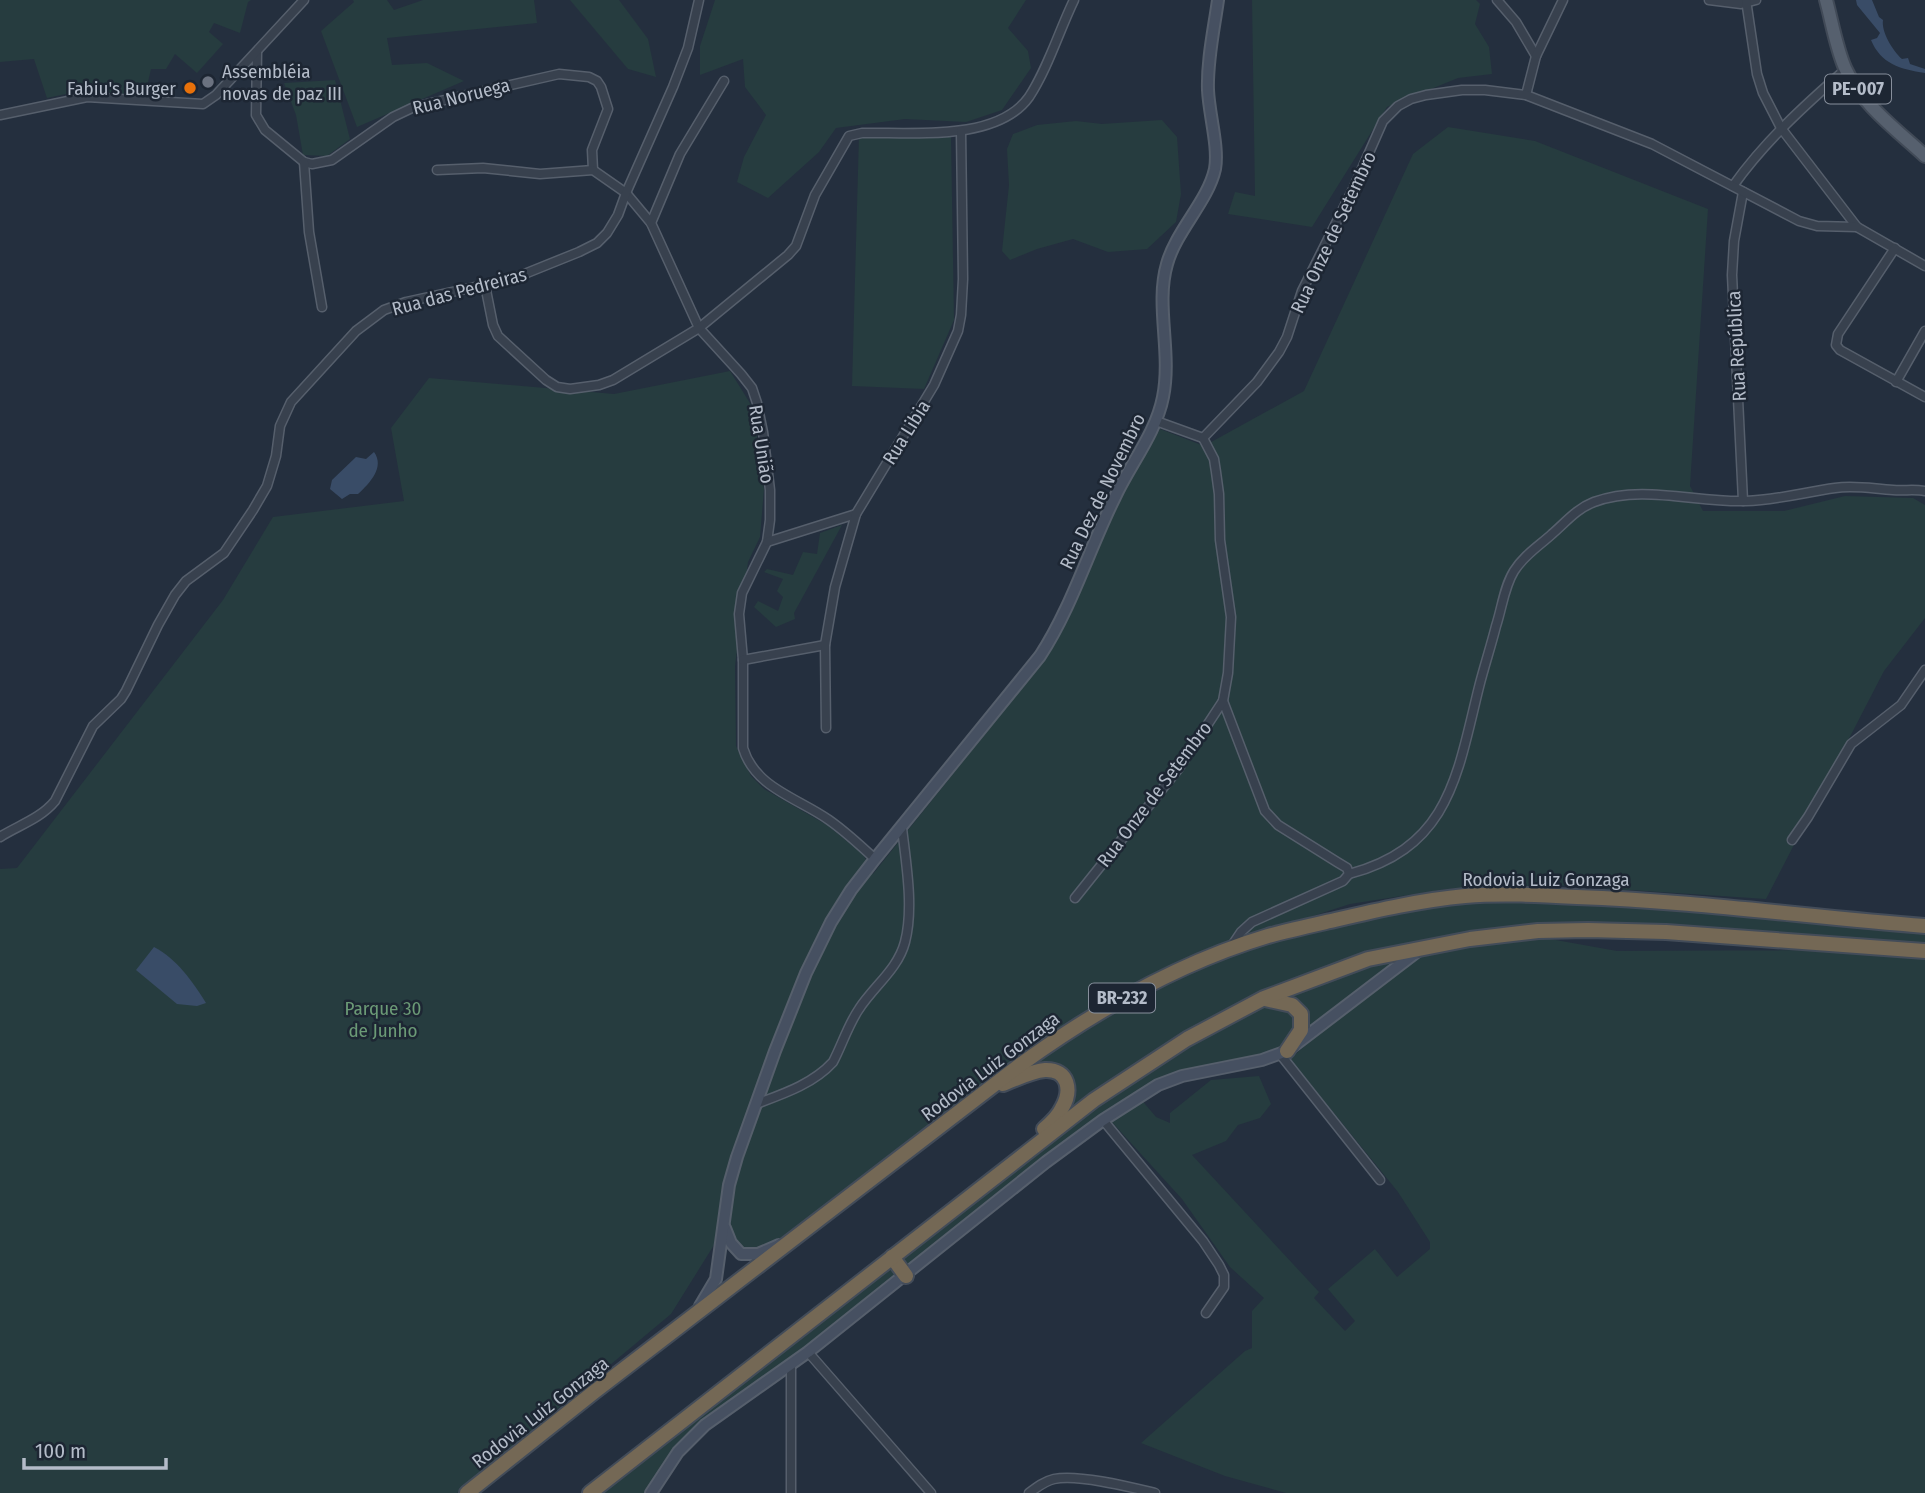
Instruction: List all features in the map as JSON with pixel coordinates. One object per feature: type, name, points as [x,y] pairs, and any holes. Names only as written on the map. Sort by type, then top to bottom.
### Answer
[{"type":"highway","name":"Rodovia Luiz Gonzaga","points":[[467,1493],[594,1392],[1067,1031],[1109,1005],[1169,975],[1230,950],[1268,936],[1388,907],[1465,896],[1640,899],[1925,926]]},
{"type":"highway","name":"BR-232","points":[[590,1493],[891,1256],[1120,1082],[1187,1039],[1264,998],[1368,959],[1491,936],[1588,929],[1925,951]]},
{"type":"highway","points":[[1264,998],[1292,1005],[1301,1014],[1301,1030],[1284,1052]]},
{"type":"highway","name":"BR-232","points":[[991,1089],[1044,1070],[1063,1075],[1068,1085],[1066,1100],[1056,1117],[1009,1165]]},
{"type":"highway","points":[[891,1256],[906,1276]]},
{"type":"main road","name":"Rua Dez de Novembro","points":[[688,1322],[714,1284],[734,1166],[806,973],[831,922],[851,890],[1028,673],[1049,642],[1115,496],[1156,421],[1166,377],[1163,292],[1166,267],[1171,251],[1215,168],[1208,88],[1218,0]]},
{"type":"main road","name":"PE-007","points":[[1826,0],[1846,69],[1862,94],[1925,156]]},
{"type":"main road","points":[[651,1493],[678,1452],[705,1425],[808,1352],[1046,1162],[1104,1120],[1158,1085],[1171,1080],[1284,1052],[1421,949]]},
{"type":"main road","points":[[723,1221],[730,1243],[738,1252],[746,1255],[758,1254],[800,1236]]},
{"type":"street","points":[[0,115],[87,97],[194,105],[209,101],[304,0]]},
{"type":"street","name":"Rua das Pedreiras","points":[[0,837],[33,820],[55,801],[93,726],[126,691],[175,595],[186,581],[224,553],[267,486],[276,456],[280,426],[291,402],[373,316],[406,302],[530,273],[597,243],[613,226],[688,48],[699,0]]},
{"type":"street","points":[[485,285],[493,325],[498,336],[557,387],[585,389],[606,383],[699,328],[796,246],[815,195],[849,136],[862,133],[961,131],[1006,118],[1020,108],[1035,86],[1074,0]]},
{"type":"street","points":[[1497,0],[1516,22],[1536,56]]},
{"type":"street","points":[[1526,95],[1536,56],[1563,0]]},
{"type":"street","points":[[1709,0],[1730,3],[1756,0]]},
{"type":"street","points":[[1746,1],[1757,74],[1763,93],[1781,128],[1857,227],[1925,267]]},
{"type":"street","points":[[257,52],[256,115],[265,130],[304,162],[309,232],[322,307]]},
{"type":"street","points":[[1733,186],[1781,128],[1846,69]]},
{"type":"street","name":"Rua Noruega","points":[[304,162],[312,164],[332,160],[393,117],[414,107],[559,74],[580,75],[597,80],[604,92],[608,109],[592,150],[593,170]]},
{"type":"street","points":[[651,223],[680,154],[724,81]]},
{"type":"street","name":"Rua Onze de Setembro","points":[[1075,898],[1179,768],[1223,701],[1231,617],[1220,540],[1219,494],[1214,458],[1203,438],[1258,382],[1279,352],[1287,337],[1301,291],[1319,252],[1353,189],[1383,121],[1390,113],[1411,99],[1462,90],[1526,95],[1630,134],[1807,223],[1857,227]]},
{"type":"street","name":"Rua Libia","points":[[825,728],[824,645],[835,587],[856,514],[934,386],[958,331],[962,279],[961,131]]},
{"type":"street","points":[[437,170],[483,168],[540,174],[593,170]]},
{"type":"street","name":"Rua União","points":[[593,170],[626,193],[651,223],[699,328],[746,381],[757,403],[770,490],[768,542],[742,593],[738,627],[743,660],[743,748],[754,771],[764,782],[828,820],[876,859]]},
{"type":"street","name":"Rua República","points":[[1743,192],[1731,275],[1743,501]]},
{"type":"street","points":[[1895,248],[1838,334],[1836,345],[1925,397]]},
{"type":"street","points":[[1896,382],[1925,331]]},
{"type":"street","points":[[1156,421],[1203,438]]},
{"type":"street","points":[[1230,950],[1236,938],[1252,922],[1343,881],[1349,874],[1379,865],[1401,852],[1427,829],[1443,806],[1466,745],[1479,685],[1512,574],[1525,556],[1575,513],[1603,500],[1646,496],[1743,501],[1852,486],[1925,491]]},
{"type":"street","points":[[768,542],[856,514]]},
{"type":"street","points":[[743,660],[824,645]]},
{"type":"street","points":[[1792,840],[1851,744],[1901,705],[1925,670]]},
{"type":"street","points":[[1223,701],[1265,811],[1278,825],[1337,862],[1347,869],[1349,874]]},
{"type":"street","points":[[756,1104],[786,1093],[828,1068],[855,1015],[902,952],[906,940],[908,877],[902,828]]},
{"type":"street","points":[[1284,1052],[1380,1180]]},
{"type":"street","points":[[1104,1120],[1203,1241],[1219,1265],[1224,1275],[1224,1287],[1206,1313]]},
{"type":"street","points":[[808,1352],[931,1493]]},
{"type":"street","points":[[791,1364],[791,1493]]},
{"type":"street","points":[[1029,1493],[1048,1482],[1062,1479],[1155,1493]]},
{"type":"green space","points":[[0,0],[251,0],[248,2],[240,33],[214,23],[209,32],[223,44],[197,73],[175,54],[166,69],[151,69],[145,95],[80,91],[47,98],[34,59],[0,62]]},
{"type":"green space","points":[[353,0],[387,0],[394,10],[423,0],[534,0],[537,23],[387,38],[392,65],[427,63],[464,81],[357,127],[321,31],[354,2]]},
{"type":"green space","points":[[570,0],[619,0],[648,39],[656,77],[628,69]]},
{"type":"green space","points":[[715,0],[1026,0],[1008,28],[1028,51],[1031,68],[1002,110],[966,122],[905,119],[836,128],[819,152],[768,198],[737,182],[744,157],[766,115],[745,87],[743,59],[700,75],[700,46]]},
{"type":"green space","points":[[1252,0],[1476,0],[1480,4],[1475,24],[1489,47],[1492,74],[1458,78],[1387,107],[1312,227],[1228,214],[1235,192],[1255,196]]},
{"type":"green space","points":[[335,80],[350,139],[327,156],[303,155],[296,115],[284,83]]},
{"type":"green space","points":[[1162,120],[1177,137],[1181,194],[1176,222],[1147,249],[1108,252],[1073,239],[1010,260],[1002,251],[1009,185],[1007,149],[1013,134],[1037,125],[1076,121],[1102,124]]},
{"type":"green space","name":"Parque 30 de Junho","points":[[1448,127],[1535,141],[1708,209],[1690,486],[1703,511],[1784,511],[1845,496],[1913,498],[1925,505],[1925,618],[1884,671],[1766,899],[1554,885],[1447,889],[1350,904],[1193,955],[960,1101],[799,1230],[757,1248],[745,1249],[734,1242],[729,1221],[671,1314],[457,1493],[0,1493],[0,869],[17,868],[223,600],[273,517],[404,501],[391,428],[429,378],[614,394],[730,371],[753,408],[764,489],[760,537],[748,562],[735,666],[736,746],[751,776],[764,789],[827,825],[863,854],[873,874],[1008,705],[1063,629],[1110,516],[1160,429],[1204,446],[1304,391],[1413,154]]},
{"type":"green space","points":[[859,135],[951,137],[954,320],[924,389],[852,386]]},
{"type":"green space","points":[[842,525],[794,613],[795,619],[776,627],[754,607],[758,601],[778,611],[783,597],[777,591],[783,579],[764,572],[767,569],[793,575],[803,552],[817,554],[820,533]]},
{"type":"green space","points":[[1506,898],[1925,925],[1925,952],[1633,929],[1539,937],[1617,951],[1874,950],[1925,954],[1925,1493],[1286,1493],[1225,1476],[1141,1443],[1245,1351],[1252,1348],[1252,1311],[1264,1298],[1230,1267],[1182,1199],[1110,1120],[1140,1098],[1156,1117],[1170,1123],[1170,1113],[1211,1080],[1259,1076],[1271,1104],[1260,1118],[1238,1125],[1226,1141],[1192,1155],[1319,1292],[1314,1298],[1345,1331],[1355,1321],[1328,1289],[1375,1249],[1397,1277],[1430,1249],[1430,1242],[1398,1192],[1290,1059],[1361,996],[1421,950],[1262,997],[1060,1117],[1066,1073],[1015,1073],[1125,998],[1237,943],[1446,901]]},
{"type":"green space","points":[[1412,954],[1295,1043],[1305,1014],[1270,998],[1371,960]]},
{"type":"green space","points":[[1265,1002],[1294,1007],[1299,1031],[1276,1053],[1172,1074],[1083,1131],[810,1349],[721,1410],[648,1493],[602,1493],[1100,1096]]},
{"type":"water","points":[[1856,0],[1872,0],[1895,51],[1902,59],[1908,58],[1910,64],[1925,69],[1925,73],[1892,64],[1880,55],[1871,40],[1877,38],[1880,33],[1857,5]]},
{"type":"water","points":[[374,452],[377,469],[358,494],[350,494],[342,499],[330,489],[332,480],[356,457],[366,459]]},
{"type":"water","points":[[154,947],[177,964],[206,1003],[197,1006],[177,1004],[136,970]]},
{"type":"place","name":"Assembléia novas de paz III","points":[[208,82]]},
{"type":"place","name":"Fabiu's Burger","points":[[190,88]]}]
